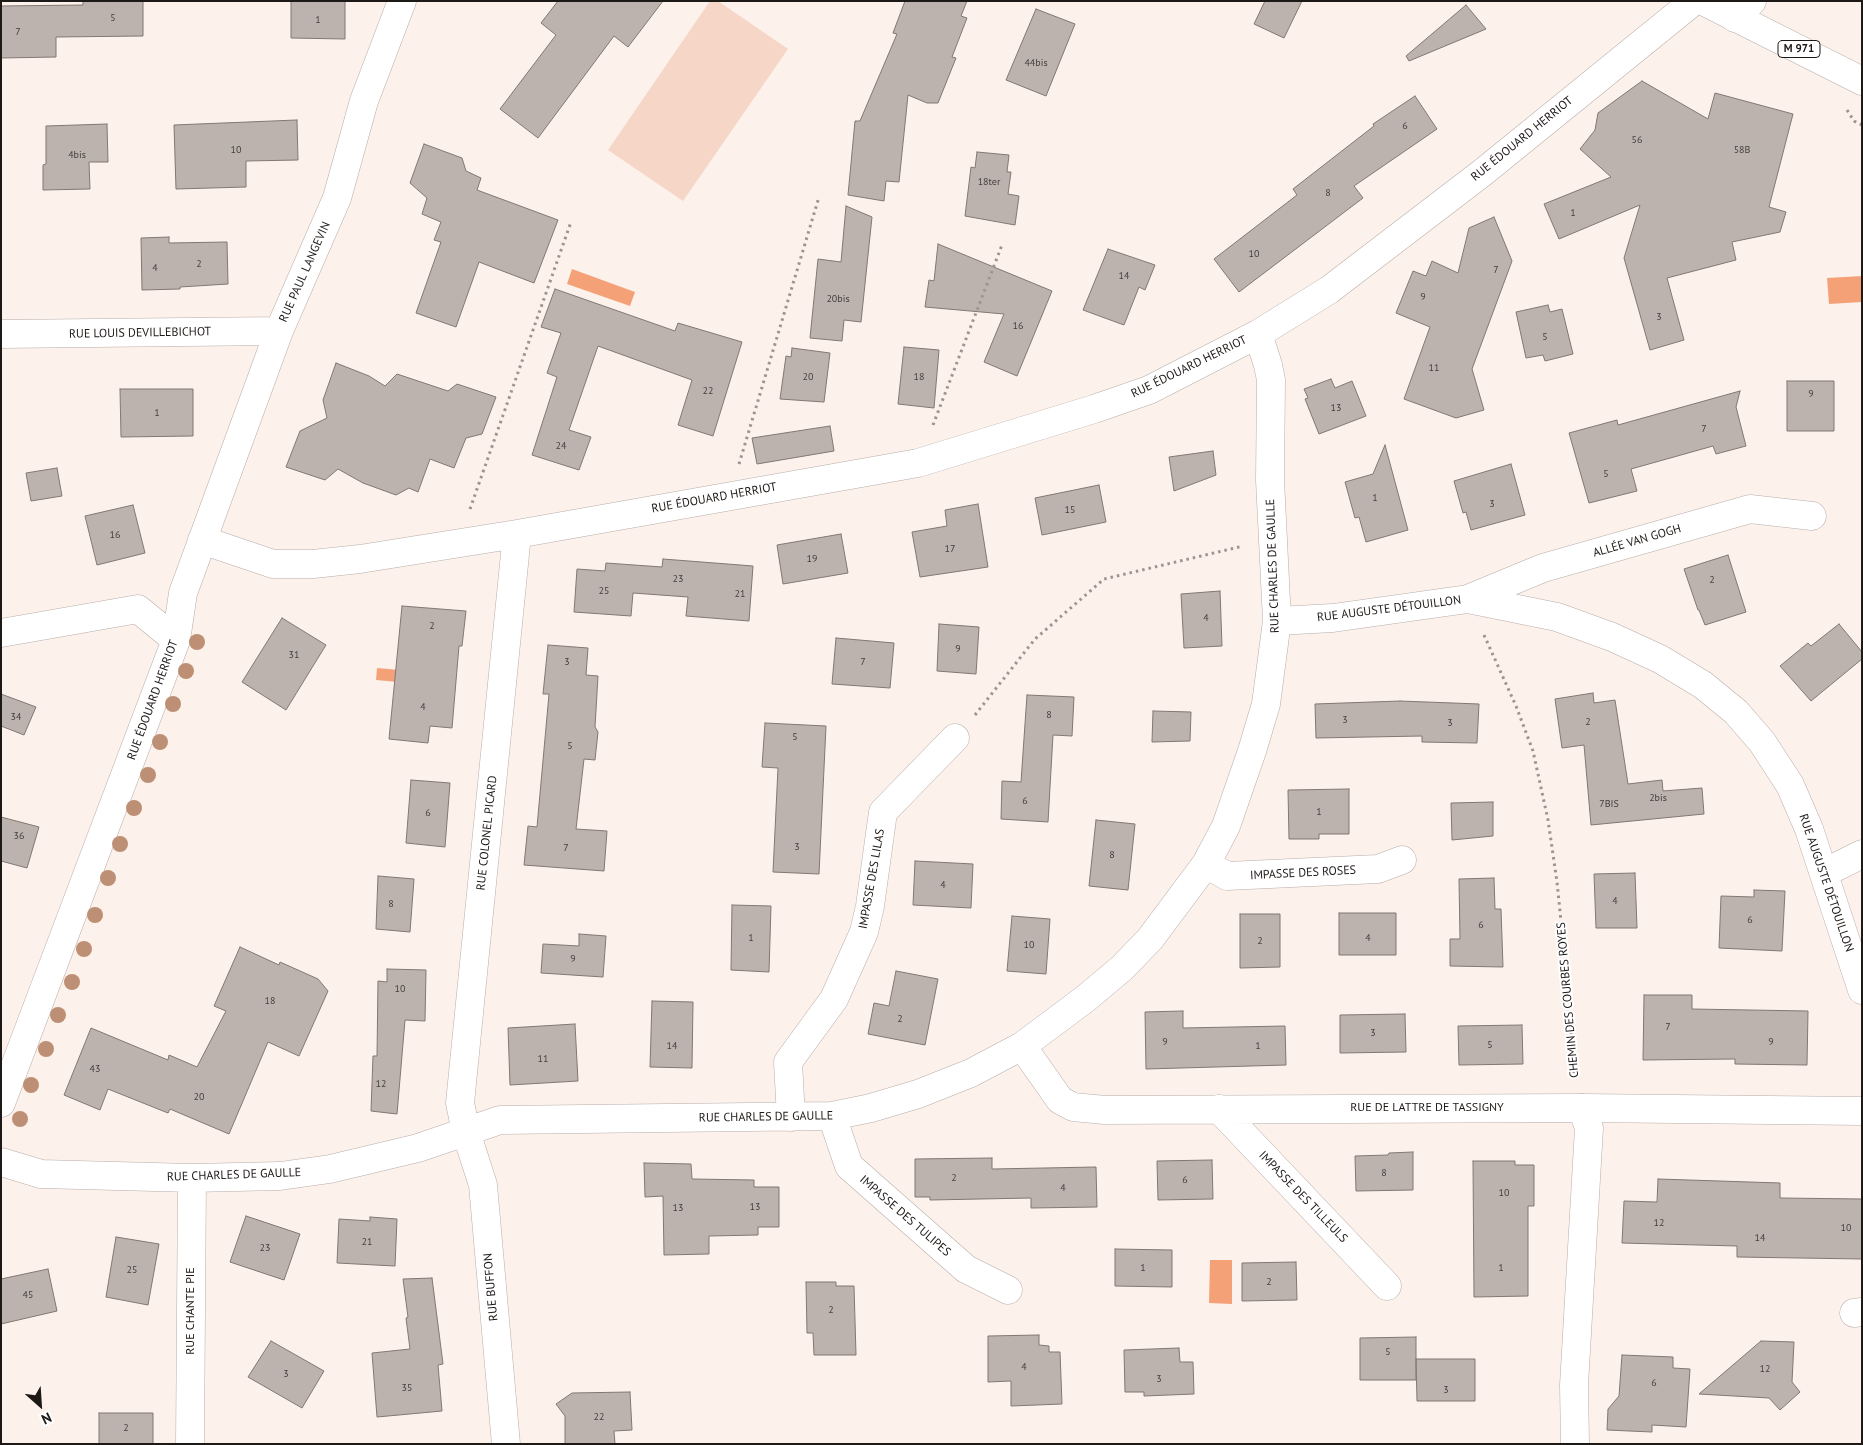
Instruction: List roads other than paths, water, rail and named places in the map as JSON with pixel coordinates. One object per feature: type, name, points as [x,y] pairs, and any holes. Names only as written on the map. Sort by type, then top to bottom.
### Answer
[{"type":"street","name":"RUE PAUL LANGEVIN","points":[[202,540],[279,331],[337,198],[364,101],[402,1]]},
{"type":"street","name":"RUE ÉDOUARD HERRIOT","points":[[1,1103],[176,640],[183,593],[202,540],[273,564],[313,564],[360,559],[516,534],[918,463],[1094,409],[1149,390],[1258,334],[1329,290],[1482,173],[1694,1]]},
{"type":"street","name":"M 971","points":[[1703,1],[1743,10],[1862,81]]},
{"type":"street","name":"RUE LOUIS DEVILLEBICHOT","points":[[1,334],[279,331]]},
{"type":"street","name":"RUE CHARLES DE GAULLE","points":[[1,1162],[41,1174],[192,1178],[280,1176],[330,1169],[418,1148],[500,1120],[832,1116],[871,1108],[918,1094],[971,1073],[1022,1046],[1056,1022],[1122,968],[1150,939],[1206,864],[1226,826],[1252,751],[1266,704],[1277,621],[1270,480],[1271,380],[1258,334]]},
{"type":"street","name":"ALLÉE VAN GOGH","points":[[1468,599],[1543,568],[1750,509],[1812,516]]},
{"type":"street","name":"RUE COLONEL PICARD","points":[[466,1132],[460,1103],[516,534]]},
{"type":"street","name":"RUE AUGUSTE DÉTOUILLON","points":[[1277,621],[1332,618],[1468,599],[1557,617],[1612,637],[1660,659],[1703,686],[1736,712],[1767,750],[1790,785],[1809,829],[1862,990]]},
{"type":"street","points":[[1,633],[138,609],[176,640]]},
{"type":"street","name":"IMPASSE DES LILAS","points":[[791,1117],[788,1062],[834,999],[864,932],[870,906],[883,812],[955,738]]},
{"type":"street","points":[[1824,873],[1862,854]]},
{"type":"street","name":"IMPASSE DES ROSES","points":[[1206,864],[1227,876],[1378,869],[1402,860]]},
{"type":"street","name":"RUE DE LATTRE DE TASSIGNY","points":[[1022,1046],[1060,1100],[1073,1107],[1105,1110],[1582,1108],[1862,1111]]},
{"type":"street","points":[[1575,1444],[1574,1384],[1589,1128],[1582,1108]]},
{"type":"street","name":"IMPASSE DES TILLEULS","points":[[1219,1109],[1387,1286]]},
{"type":"street","name":"IMPASSE DES TULIPES","points":[[832,1116],[848,1166],[966,1269],[1008,1290]]},
{"type":"street","name":"RUE BUFFON","points":[[466,1132],[483,1185],[506,1444]]},
{"type":"street","name":"RUE CHANTE PIE","points":[[190,1444],[192,1178]]}]
